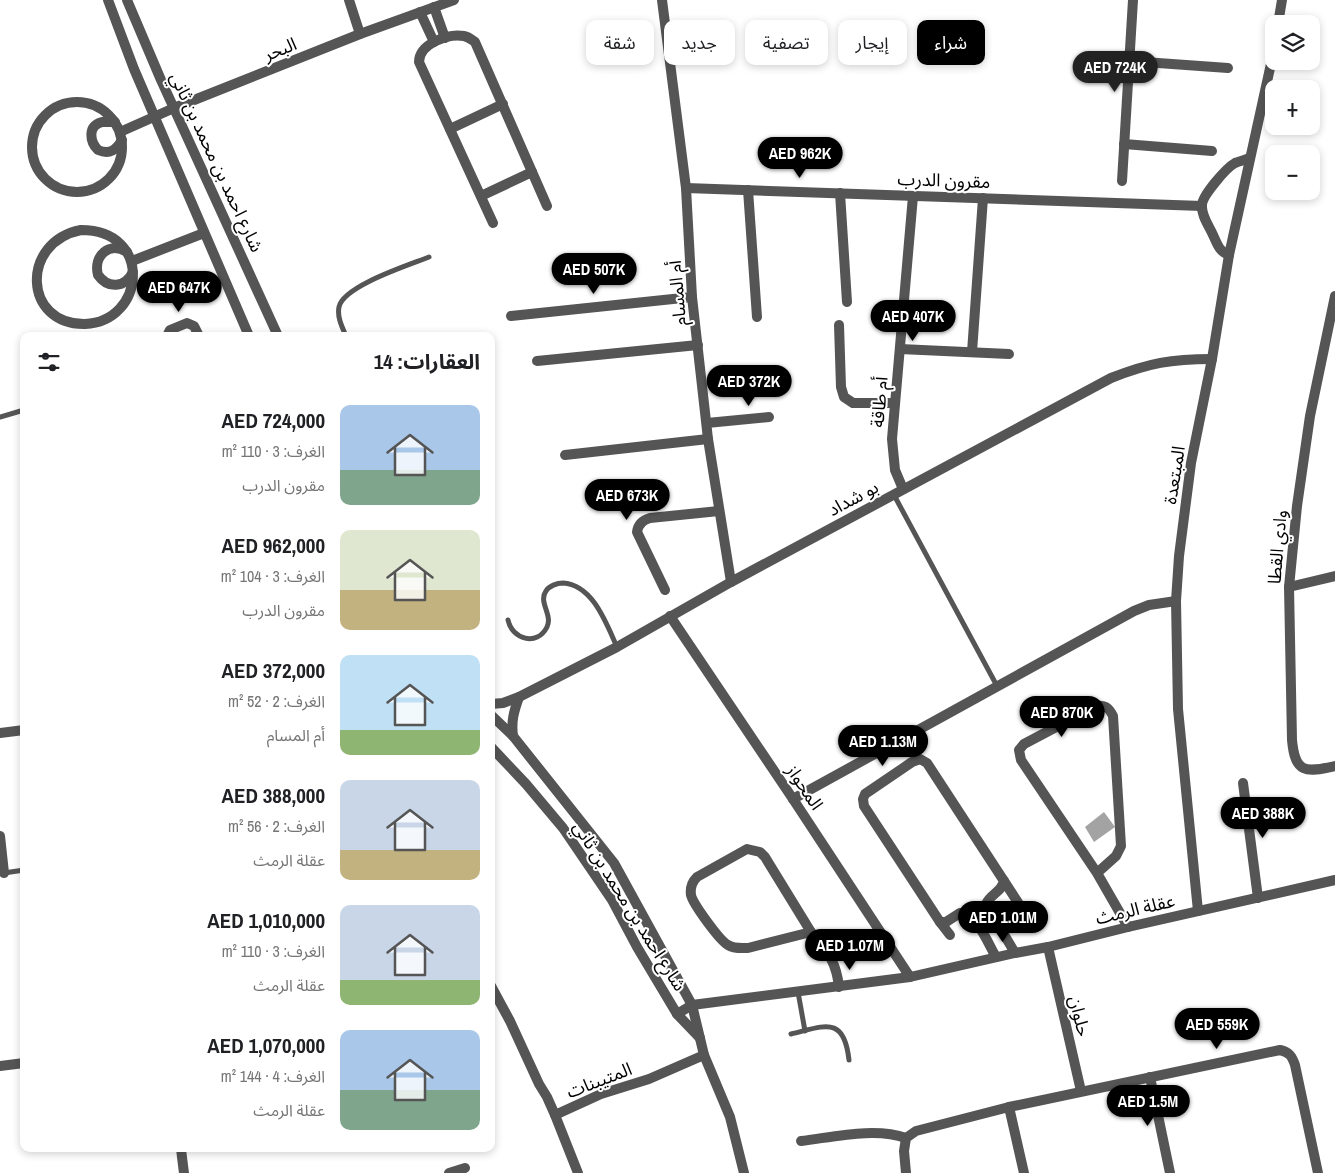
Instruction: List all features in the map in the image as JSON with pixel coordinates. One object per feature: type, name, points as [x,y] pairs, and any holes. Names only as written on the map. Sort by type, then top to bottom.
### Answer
[{"type":"street","name":"شارع احمد بن محمد بن ثاني","points":[[108,0],[134,69],[247,332]]},
{"type":"street","name":"شارع احمد بن محمد بن ثاني","points":[[127,0],[276,332]]},
{"type":"street","points":[[349,0],[360,34]]},
{"type":"street","name":"البحر","points":[[121,136],[174,108],[360,34],[454,0]]},
{"type":"street","name":"أم المسام","points":[[662,0],[686,188],[692,297],[708,439],[731,582]]},
{"type":"street","points":[[1122,181],[1133,0]]},
{"type":"street","points":[[1280,15],[1282,0]]},
{"type":"street","points":[[434,7],[445,38]]},
{"type":"street","points":[[420,12],[434,42]]},
{"type":"street","points":[[493,223],[419,62],[421,51],[434,42],[445,38],[462,36],[475,42],[547,206]]},
{"type":"street","points":[[1130,61],[1228,68]]},
{"type":"street","name":"المبتعدة","points":[[1198,911],[1178,709],[1176,602],[1187,489],[1212,359],[1229,255],[1270,70]]},
{"type":"street","points":[[70,102],[88,103],[104,110],[115,122],[121,136],[122,158],[114,174],[101,186],[84,192],[66,192],[58,188],[44,178],[34,163],[32,154],[33,136],[40,120],[53,108],[70,102]]},
{"type":"street","points":[[450,129],[503,104]]},
{"type":"street","points":[[115,122],[102,122],[96,125],[91,135],[92,141],[98,150],[109,152],[114,150],[121,136]]},
{"type":"street","points":[[1124,144],[1212,151]]},
{"type":"street","points":[[1229,255],[1225,254],[1218,246],[1202,206],[1207,193],[1230,167],[1235,163],[1250,158]]},
{"type":"street","points":[[481,196],[532,172]]},
{"type":"street","name":"مقرون الدرب","points":[[686,188],[1202,206]]},
{"type":"street","points":[[748,190],[757,317]]},
{"type":"street","points":[[840,193],[847,302]]},
{"type":"street","name":"أم طاقة","points":[[898,492],[892,455],[892,439],[913,196]]},
{"type":"street","points":[[972,352],[983,198]]},
{"type":"street","points":[[92,230],[112,236],[121,243],[131,262],[133,283],[124,303],[108,317],[86,324],[65,321],[55,316],[47,308],[38,290],[38,269],[46,250],[71,232],[92,230]]},
{"type":"street","points":[[131,262],[204,233]]},
{"type":"street","name":"وادي القطا","points":[[1335,296],[1310,416],[1297,506],[1289,588],[1294,757],[1300,767],[1306,769],[1335,766]]},
{"type":"street","points":[[511,316],[692,297]]},
{"type":"street","points":[[169,332],[187,324],[194,326],[197,332]]},
{"type":"street","points":[[839,325],[841,387],[844,397],[853,403],[895,403]]},
{"type":"street","points":[[537,361],[698,346]]},
{"type":"street","points":[[900,349],[1009,354]]},
{"type":"street","name":"بو شداد","points":[[495,704],[519,697],[617,647],[731,582],[1111,378],[1133,369],[1161,362],[1186,359],[1212,359]]},
{"type":"street","points":[[707,423],[769,418]]},
{"type":"street","points":[[565,455],[708,439]]},
{"type":"street","points":[[665,590],[637,532],[638,527],[650,518],[719,511]]},
{"type":"street","points":[[1289,588],[1335,576]]},
{"type":"street","points":[[794,799],[1134,611],[1162,602],[1176,602]]},
{"type":"street","name":"المحواز","points":[[670,616],[794,799],[910,977]]},
{"type":"street","points":[[513,736],[513,714],[519,697]]},
{"type":"street","points":[[1097,873],[1116,856],[1121,846],[1113,716],[1109,709],[1103,705],[1096,706],[1024,744],[1019,750],[1021,760],[1097,873],[1128,927]]},
{"type":"street","name":"شارع احمد بن محمد بن ثاني","points":[[495,719],[513,736],[614,863],[692,1005],[704,1055],[730,1117],[744,1173]]},
{"type":"street","points":[[0,734],[20,731]]},
{"type":"street","name":"شارع احمد بن محمد بن ثاني","points":[[495,751],[526,784],[568,835],[612,900],[637,947],[677,1014],[700,1039]]},
{"type":"street","points":[[950,935],[864,806],[863,799],[865,794],[912,762],[920,759],[926,764],[1030,921]]},
{"type":"street","points":[[1243,783],[1258,898]]},
{"type":"street","points":[[0,836],[2,873]]},
{"type":"street","points":[[811,932],[748,948],[728,945],[693,901],[691,896],[692,882],[696,877],[739,852],[747,849],[760,852],[765,857],[811,932],[833,961],[838,975],[839,987]]},
{"type":"street","name":"عقلة الرمث","points":[[677,1014],[692,1005],[910,977],[1335,880]]},
{"type":"street","points":[[1004,881],[1002,888],[990,897],[986,904],[1015,953]]},
{"type":"street","points":[[940,922],[946,922],[960,913],[968,915],[977,924],[996,957]]},
{"type":"street","name":"حلوان","points":[[1048,947],[1081,1091]]},
{"type":"street","name":"المتيبنات","points":[[495,993],[510,1021],[538,1084],[547,1097],[554,1115],[601,1094],[649,1079],[704,1055]]},
{"type":"street","points":[[906,1173],[904,1151],[906,1138],[928,1126],[1081,1091],[1280,1050],[1287,1052],[1293,1057],[1318,1173]]},
{"type":"street","points":[[0,1066],[20,1064]]},
{"type":"street","points":[[1150,1077],[1170,1173]]},
{"type":"street","points":[[1009,1107],[1024,1173]]},
{"type":"street","points":[[554,1115],[578,1173]]},
{"type":"street","points":[[801,1140],[877,1133],[893,1134],[906,1138]]},
{"type":"street","points":[[180,1152],[184,1173]]},
{"type":"street","points":[[449,1173],[465,1168]]},
{"type":"lane","points":[[345,332],[338,312],[339,305],[345,295],[358,286],[429,257]]},
{"type":"lane","points":[[0,417],[20,411]]},
{"type":"lane","points":[[898,492],[997,686]]},
{"type":"lane","points":[[508,620],[512,630],[520,637],[532,638],[540,635],[548,625],[549,618],[544,602],[544,593],[548,588],[558,584],[572,585],[586,592],[610,630],[617,647]]},
{"type":"lane","points":[[2,873],[20,871]]},
{"type":"lane","points":[[798,992],[805,1031]]},
{"type":"lane","points":[[791,1034],[831,1026],[839,1030],[846,1038],[849,1060]]},
{"type":"shaded area","points":[[1104,812],[1115,827],[1094,842],[1085,827]]}]
